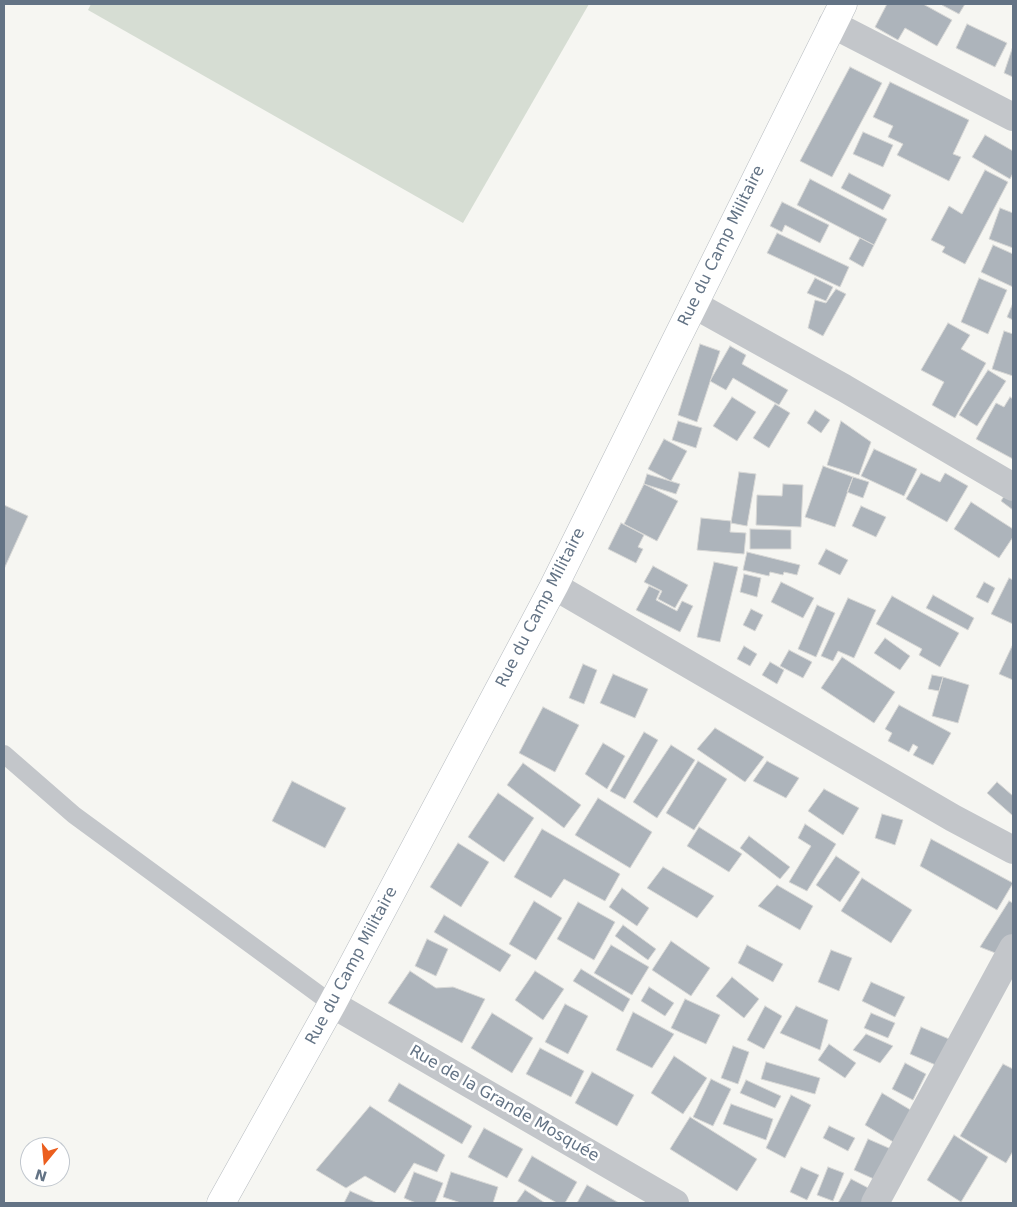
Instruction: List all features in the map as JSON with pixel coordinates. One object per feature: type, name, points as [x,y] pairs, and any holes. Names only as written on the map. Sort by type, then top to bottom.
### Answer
[{"type":"street","points":[[838,14],[1013,117]]},
{"type":"street","name":"Rue du Camp Militaire","points":[[221,1203],[332,1004],[554,586],[838,14]]},
{"type":"street","points":[[693,304],[844,388],[1013,487]]},
{"type":"street","points":[[554,586],[953,818],[1013,850]]},
{"type":"street","points":[[875,1203],[1013,948]]},
{"type":"street","name":"Rue de la Grande Mosquée","points":[[332,1004],[675,1203]]},
{"type":"lane","points":[[4,754],[74,815],[332,1004]]},
{"type":"shaded area","points":[[91,4],[589,4],[463,223],[88,10]]},
{"type":"building","points":[[887,4],[923,4],[952,20],[937,46],[905,28],[898,40],[875,27]]},
{"type":"building","points":[[943,4],[965,4],[959,14]]},
{"type":"building","points":[[967,24],[1007,43],[995,67],[956,48]]},
{"type":"building","points":[[1013,46],[1013,77],[1004,73]]},
{"type":"building","points":[[850,67],[882,83],[832,177],[800,161]]},
{"type":"building","points":[[890,82],[969,120],[953,154],[961,157],[949,181],[897,155],[903,144],[888,137],[893,126],[873,117]]},
{"type":"building","points":[[863,132],[893,145],[883,167],[853,154]]},
{"type":"building","points":[[985,135],[1013,151],[1013,173],[1010,179],[972,157]]},
{"type":"building","points":[[985,170],[1008,182],[965,264],[942,252],[945,247],[931,240],[949,206],[962,214]]},
{"type":"building","points":[[849,173],[891,195],[883,210],[841,188]]},
{"type":"building","points":[[810,179],[887,219],[874,245],[797,205]]},
{"type":"building","points":[[782,202],[829,225],[820,243],[785,225],[782,232],[770,226]]},
{"type":"building","points":[[1000,208],[1013,213],[1013,248],[989,239]]},
{"type":"building","points":[[777,233],[849,267],[840,287],[767,253]]},
{"type":"building","points":[[860,238],[874,245],[863,267],[849,259]]},
{"type":"building","points":[[993,245],[1013,254],[1013,287],[981,272]]},
{"type":"building","points":[[815,278],[833,287],[826,301],[807,293]]},
{"type":"building","points":[[979,278],[1007,290],[988,334],[961,322]]},
{"type":"building","points":[[836,289],[846,294],[823,336],[808,328],[815,300],[826,303]]},
{"type":"building","points":[[1013,303],[1013,320],[1007,317]]},
{"type":"building","points":[[948,323],[970,335],[961,349],[986,363],[955,418],[932,405],[944,382],[921,370]]},
{"type":"building","points":[[1004,331],[1013,334],[1013,376],[992,369]]},
{"type":"building","points":[[700,344],[720,351],[697,422],[678,415]]},
{"type":"building","points":[[730,346],[746,355],[742,364],[788,390],[779,405],[733,378],[726,390],[710,381]]},
{"type":"building","points":[[988,370],[1006,381],[977,426],[959,415]]},
{"type":"building","points":[[732,397],[756,412],[737,441],[713,426]]},
{"type":"building","points":[[1010,397],[1013,399],[1013,459],[976,439],[996,403],[1004,407]]},
{"type":"building","points":[[775,404],[790,413],[769,448],[753,438]]},
{"type":"building","points":[[815,410],[830,420],[821,433],[807,423]]},
{"type":"building","points":[[678,421],[702,428],[696,448],[672,440]]},
{"type":"building","points":[[841,421],[871,442],[859,475],[827,465]]},
{"type":"building","points":[[664,439],[687,451],[671,481],[648,469]]},
{"type":"building","points":[[874,449],[917,469],[904,496],[861,476]]},
{"type":"building","points":[[823,466],[853,477],[835,527],[805,517]]},
{"type":"building","points":[[739,472],[756,474],[747,526],[731,523]]},
{"type":"building","points":[[921,473],[940,482],[945,473],[968,486],[947,522],[906,499]]},
{"type":"building","points":[[647,474],[680,484],[676,494],[644,484]]},
{"type":"building","points":[[853,477],[869,482],[863,498],[847,492]]},
{"type":"building","points":[[644,484],[678,501],[657,541],[624,524]]},
{"type":"building","points":[[783,484],[803,485],[801,527],[756,525],[757,495],[782,496]]},
{"type":"building","points":[[1006,493],[1013,498],[1013,510],[1001,501]]},
{"type":"building","points":[[971,502],[1013,529],[1013,537],[999,558],[954,529]]},
{"type":"building","points":[[4,505],[28,516],[4,569]]},
{"type":"building","points":[[861,506],[886,517],[876,537],[852,526]]},
{"type":"building","points":[[701,518],[731,521],[730,532],[746,533],[744,554],[697,550]]},
{"type":"building","points":[[621,523],[644,535],[638,547],[643,549],[636,563],[608,549]]},
{"type":"building","points":[[750,529],[791,530],[791,549],[750,549]]},
{"type":"building","points":[[826,549],[848,560],[840,575],[818,564]]},
{"type":"building","points":[[747,552],[800,565],[797,575],[784,572],[783,575],[770,572],[769,576],[743,570]]},
{"type":"building","points":[[714,562],[738,567],[720,642],[697,637]]},
{"type":"building","points":[[653,566],[688,585],[675,608],[658,599],[662,591],[644,582]]},
{"type":"building","points":[[744,574],[761,578],[757,597],[740,592]]},
{"type":"building","points":[[1009,578],[1013,580],[1013,624],[991,614]]},
{"type":"building","points":[[781,582],[814,598],[803,618],[771,602]]},
{"type":"building","points":[[984,582],[995,588],[988,603],[976,597]]},
{"type":"building","points":[[649,586],[660,591],[656,600],[677,611],[682,601],[693,606],[680,632],[636,610]]},
{"type":"building","points":[[933,595],[974,618],[968,630],[926,608]]},
{"type":"building","points":[[892,596],[959,633],[940,667],[919,655],[922,649],[876,624]]},
{"type":"building","points":[[848,598],[876,610],[854,658],[838,651],[833,661],[821,656]]},
{"type":"building","points":[[817,605],[835,613],[816,657],[798,649]]},
{"type":"building","points":[[751,609],[763,615],[755,631],[743,625]]},
{"type":"building","points":[[885,638],[910,656],[900,670],[874,653]]},
{"type":"building","points":[[1013,644],[1013,680],[999,674]]},
{"type":"building","points":[[744,646],[757,654],[750,666],[737,659]]},
{"type":"building","points":[[789,650],[812,662],[803,678],[780,666]]},
{"type":"building","points":[[842,657],[895,692],[874,723],[821,688]]},
{"type":"building","points":[[770,662],[784,670],[777,684],[762,675]]},
{"type":"building","points":[[583,664],[597,670],[584,704],[569,698]]},
{"type":"building","points":[[613,674],[648,689],[635,718],[600,703]]},
{"type":"building","points":[[932,675],[943,677],[939,691],[928,689]]},
{"type":"building","points":[[943,677],[969,685],[958,723],[932,716]]},
{"type":"building","points":[[899,705],[951,733],[933,765],[913,755],[918,747],[913,744],[909,752],[888,741],[892,733],[885,729]]},
{"type":"building","points":[[543,707],[579,725],[555,772],[519,753]]},
{"type":"building","points":[[715,728],[764,757],[745,782],[697,749]]},
{"type":"building","points":[[644,732],[658,740],[625,799],[610,791]]},
{"type":"building","points":[[603,743],[625,756],[607,789],[585,774]]},
{"type":"building","points":[[671,745],[695,760],[657,818],[633,802]]},
{"type":"building","points":[[698,761],[727,779],[694,830],[666,813]]},
{"type":"building","points":[[767,761],[799,778],[786,798],[753,781]]},
{"type":"building","points":[[523,763],[581,805],[564,828],[507,785]]},
{"type":"building","points":[[292,781],[346,808],[325,848],[272,821]]},
{"type":"building","points":[[997,782],[1013,796],[1012,815],[987,793]]},
{"type":"building","points":[[824,789],[859,808],[843,835],[808,811]]},
{"type":"building","points":[[498,793],[534,818],[504,862],[468,837]]},
{"type":"building","points":[[598,798],[652,832],[630,868],[575,835]]},
{"type":"building","points":[[882,814],[903,820],[895,845],[875,838]]},
{"type":"building","points":[[805,824],[836,844],[807,891],[789,882],[811,846],[798,838]]},
{"type":"building","points":[[699,827],[742,854],[729,872],[687,846]]},
{"type":"building","points":[[542,829],[620,874],[605,901],[564,879],[551,898],[514,877]]},
{"type":"building","points":[[749,836],[790,867],[780,879],[740,848]]},
{"type":"building","points":[[931,839],[1013,883],[997,910],[920,866]]},
{"type":"building","points":[[458,843],[489,862],[461,907],[430,887]]},
{"type":"building","points":[[836,856],[860,872],[840,902],[816,885]]},
{"type":"building","points":[[663,867],[714,896],[697,918],[647,888]]},
{"type":"building","points":[[862,878],[912,910],[891,943],[841,911]]},
{"type":"building","points":[[777,885],[813,906],[800,930],[758,906]]},
{"type":"building","points":[[622,888],[649,908],[637,926],[609,907]]},
{"type":"building","points":[[534,901],[562,918],[536,960],[509,944]]},
{"type":"building","points":[[1009,901],[1013,903],[1013,935],[1003,956],[980,947]]},
{"type":"building","points":[[578,902],[615,922],[594,960],[557,939]]},
{"type":"building","points":[[444,915],[511,955],[500,972],[434,932]]},
{"type":"building","points":[[623,925],[656,949],[648,960],[615,936]]},
{"type":"building","points":[[427,939],[448,949],[436,976],[415,966]]},
{"type":"building","points":[[671,941],[710,968],[691,996],[652,970]]},
{"type":"building","points":[[611,945],[649,967],[632,995],[594,973]]},
{"type":"building","points":[[747,945],[783,964],[773,982],[738,963]]},
{"type":"building","points":[[831,950],[852,958],[839,991],[818,982]]},
{"type":"building","points":[[581,969],[630,999],[623,1012],[573,981]]},
{"type":"building","points":[[410,971],[436,988],[453,987],[485,999],[462,1043],[388,1003]]},
{"type":"building","points":[[535,971],[564,989],[543,1020],[515,1000]]},
{"type":"building","points":[[732,977],[759,999],[744,1018],[716,996]]},
{"type":"building","points":[[871,982],[905,997],[895,1017],[862,1001]]},
{"type":"building","points":[[649,987],[674,1003],[665,1016],[641,1001]]},
{"type":"building","points":[[685,999],[720,1015],[706,1044],[671,1028]]},
{"type":"building","points":[[565,1004],[588,1016],[568,1054],[545,1042]]},
{"type":"building","points":[[765,1006],[782,1016],[764,1049],[747,1040]]},
{"type":"building","points":[[796,1006],[828,1020],[820,1050],[780,1033]]},
{"type":"building","points":[[633,1012],[674,1034],[652,1068],[616,1050]]},
{"type":"building","points":[[492,1013],[533,1038],[512,1073],[471,1048]]},
{"type":"building","points":[[871,1013],[895,1023],[888,1038],[864,1028]]},
{"type":"building","points":[[921,1027],[949,1039],[938,1066],[910,1054]]},
{"type":"building","points":[[866,1034],[893,1046],[880,1063],[853,1050]]},
{"type":"building","points":[[829,1044],[856,1063],[845,1078],[818,1060]]},
{"type":"building","points":[[733,1046],[749,1052],[738,1084],[721,1078]]},
{"type":"building","points":[[540,1048],[584,1071],[571,1097],[526,1074]]},
{"type":"building","points":[[674,1056],[707,1078],[683,1114],[651,1093]]},
{"type":"building","points":[[766,1062],[820,1078],[815,1094],[761,1079]]},
{"type":"building","points":[[905,1063],[926,1074],[913,1100],[892,1089]]},
{"type":"building","points":[[1003,1064],[1013,1069],[1013,1151],[1006,1163],[960,1136]]},
{"type":"building","points":[[592,1072],[634,1095],[617,1126],[575,1103]]},
{"type":"building","points":[[711,1079],[731,1089],[713,1126],[693,1117]]},
{"type":"building","points":[[746,1080],[781,1096],[775,1108],[740,1093]]},
{"type":"building","points":[[399,1083],[472,1126],[462,1144],[388,1101]]},
{"type":"building","points":[[882,1093],[914,1112],[895,1143],[865,1125]]},
{"type":"building","points":[[791,1095],[811,1105],[785,1158],[766,1148]]},
{"type":"building","points":[[731,1104],[773,1119],[766,1140],[723,1124]]},
{"type":"building","points":[[370,1106],[445,1155],[437,1172],[414,1163],[395,1193],[365,1176],[346,1188],[316,1170]]},
{"type":"building","points":[[690,1117],[757,1159],[737,1191],[670,1149]]},
{"type":"building","points":[[829,1126],[855,1138],[848,1151],[823,1138]]},
{"type":"building","points":[[484,1128],[523,1149],[507,1178],[468,1157]]},
{"type":"building","points":[[954,1135],[988,1157],[961,1202],[927,1180]]},
{"type":"building","points":[[868,1139],[891,1149],[876,1180],[854,1170]]},
{"type":"building","points":[[532,1156],[577,1182],[565,1203],[557,1203],[518,1181]]},
{"type":"building","points":[[801,1167],[819,1175],[807,1200],[790,1192]]},
{"type":"building","points":[[828,1167],[844,1173],[833,1201],[817,1195]]},
{"type":"building","points":[[414,1172],[443,1183],[435,1203],[416,1203],[404,1198]]},
{"type":"building","points":[[451,1172],[498,1187],[493,1203],[461,1203],[443,1197]]},
{"type":"building","points":[[851,1179],[876,1192],[870,1203],[838,1203]]},
{"type":"building","points":[[587,1185],[619,1203],[577,1203]]},
{"type":"building","points":[[525,1190],[545,1203],[516,1203]]},
{"type":"building","points":[[350,1191],[377,1203],[344,1203]]}]
